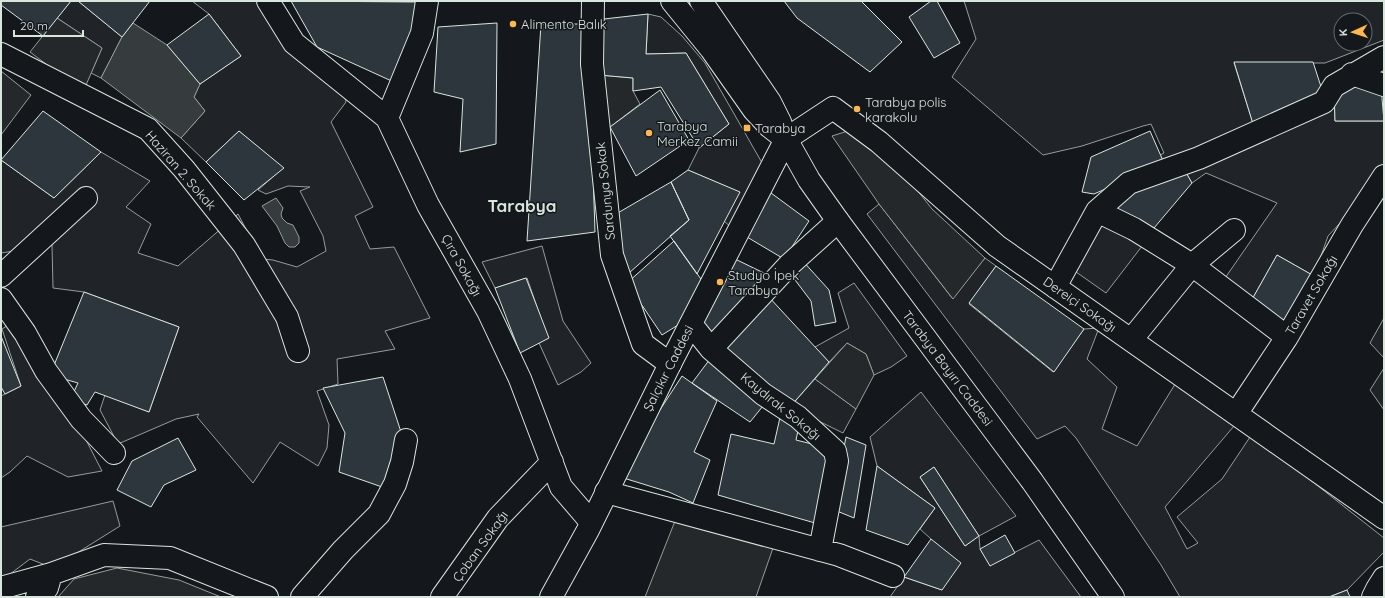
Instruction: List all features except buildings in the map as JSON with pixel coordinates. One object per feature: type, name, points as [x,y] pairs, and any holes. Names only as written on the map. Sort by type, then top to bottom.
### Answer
[{"type":"street","points":[[268,1],[294,43],[387,118],[422,33],[427,1]]},
{"type":"street","name":"Sardunya Sokak","points":[[593,1],[592,64],[612,255],[643,344],[670,364]]},
{"type":"street","name":"Tarabya Bayırı Caddesi","points":[[672,1],[711,49],[754,110],[769,126],[786,139]]},
{"type":"street","name":"Tarabya Bayırı Caddesi","points":[[701,1],[770,102],[780,122],[786,139],[809,180],[1032,481],[1113,597]]},
{"type":"street","name":"Haziran 2. Sokak","points":[[1,54],[148,129],[184,169],[244,245],[287,317],[298,351]]},
{"type":"street","points":[[1055,287],[1097,211],[1130,183],[1199,158],[1324,102],[1334,86],[1384,56]]},
{"type":"street","points":[[1352,74],[1384,85]]},
{"type":"street","name":"Dereiçi Sokağı","points":[[786,139],[833,108],[880,142],[997,246],[1384,518]]},
{"type":"street","name":"Çıra Sokağı","points":[[387,118],[428,205],[488,311],[520,379],[561,486],[591,522]]},
{"type":"street","name":"Şalçıkır Caddesi","points":[[551,597],[591,522],[670,364],[786,139]]},
{"type":"street","name":"Taravet Sokağı","points":[[1236,414],[1287,337],[1352,225],[1384,176]]},
{"type":"street","points":[[1,276],[86,198]]},
{"type":"street","points":[[1097,211],[1134,229],[1192,265],[1287,337]]},
{"type":"street","points":[[711,349],[789,265],[838,221]]},
{"type":"street","points":[[1131,340],[1192,265],[1234,230]]},
{"type":"street","points":[[1,299],[25,332],[46,371],[81,419],[114,453]]},
{"type":"street","name":"Kaydırak Sokağı","points":[[691,324],[711,349],[763,394],[798,417],[835,451],[837,461],[820,550]]},
{"type":"street","points":[[302,597],[343,550],[379,514],[395,484],[402,462],[406,440]]},
{"type":"street","name":"Çoban Sokağı","points":[[442,597],[498,518],[552,462]]},
{"type":"street","points":[[606,492],[839,555],[893,576]]},
{"type":"street","points":[[1,588],[51,574],[104,556],[170,558],[267,597]]},
{"type":"street","points":[[37,597],[47,588],[51,574]]},
{"type":"street","points":[[1373,597],[1384,578]]},
{"type":"shaded area","points":[[71,1],[78,1],[122,37],[101,78],[91,73],[102,48],[57,18]]},
{"type":"shaded area","points":[[192,1],[276,1],[295,30],[341,82],[346,102],[331,122],[373,207],[355,216],[370,249],[394,247],[430,318],[385,331],[395,349],[337,359],[338,384],[317,391],[329,425],[327,448],[318,466],[280,442],[253,483],[197,417],[199,414],[176,419],[118,444],[100,410],[105,395],[149,412],[179,327],[84,292],[53,288],[52,245],[1,253],[1,160],[54,198],[101,152],[150,181],[126,207],[151,224],[138,253],[178,266],[238,214],[262,259],[273,260],[297,267],[326,251],[323,236],[300,191],[310,187],[288,186],[266,194],[258,190],[283,168],[239,131],[206,162],[181,138],[205,111],[194,97],[200,84],[241,56],[209,14]]},
{"type":"shaded area","points":[[964,1],[1384,1],[1384,40],[1373,44],[1373,12],[1333,12],[1333,52],[1353,52],[1325,63],[1234,63],[1254,127],[1334,100],[1335,121],[1384,121],[1384,164],[1352,210],[1328,236],[1314,276],[1277,255],[1250,303],[1223,281],[1277,203],[1206,173],[1192,183],[1181,164],[1164,163],[1160,155],[1164,153],[1151,124],[1082,146],[1043,155],[952,77],[976,39]]},
{"type":"shaded area","points":[[648,14],[661,17],[682,36],[705,63],[765,168],[733,229],[724,221],[739,192],[688,170],[699,148],[729,124],[686,53],[646,54]]},
{"type":"shaded area","points":[[57,18],[102,48],[83,92],[30,52]]},
{"type":"shaded area","points":[[133,23],[167,45],[200,84],[194,97],[205,111],[181,138],[101,78],[122,37]]},
{"type":"shaded area","points":[[1,71],[31,95],[1,135]]},
{"type":"shaded area","points":[[599,75],[633,78],[633,91],[640,104],[610,127]]},
{"type":"shaded area","points":[[854,129],[879,142],[932,209],[985,258],[953,299],[879,204],[832,136]]},
{"type":"shaded area","points":[[276,198],[283,208],[281,214],[282,218],[287,223],[293,225],[299,237],[299,243],[295,247],[289,247],[285,243],[277,226],[262,206]]},
{"type":"shaded area","points":[[879,204],[952,298],[985,258],[996,266],[969,304],[1053,372],[1084,329],[1099,328],[1087,359],[1117,387],[1102,429],[1137,446],[1177,381],[1234,426],[1165,507],[1187,549],[1198,543],[1177,517],[1222,479],[1252,434],[1384,538],[1384,552],[1347,590],[1329,597],[1180,597],[1161,565],[1076,438],[1065,426],[1037,439],[867,214]]},
{"type":"shaded area","points":[[1106,214],[1146,241],[1106,293],[1069,267]]},
{"type":"shaded area","points":[[542,246],[563,321],[591,363],[581,372],[558,385],[539,343],[548,338],[527,278],[495,288],[482,262]]},
{"type":"shaded area","points":[[854,283],[907,356],[891,367],[874,375],[866,354],[847,343],[829,362],[815,347],[849,328],[838,293]]},
{"type":"shaded area","points":[[22,316],[102,471],[68,477],[27,456],[10,472],[1,478],[1,396],[21,386],[2,329]]},
{"type":"shaded area","points":[[1384,318],[1384,358],[1370,343]]},
{"type":"shaded area","points":[[847,343],[866,354],[874,375],[856,409],[815,379]]},
{"type":"shaded area","points":[[1384,368],[1384,410],[1370,390]]},
{"type":"shaded area","points":[[815,379],[856,409],[843,433],[790,407]]},
{"type":"shaded area","points":[[921,392],[1016,516],[979,536],[980,549],[990,565],[1039,540],[1081,597],[890,597],[904,577],[942,590],[931,539],[920,529],[935,508],[877,466],[870,437]],"holes":[[[934,467],[979,536],[965,546],[920,477]]]},
{"type":"shaded area","points":[[113,501],[120,526],[53,568],[30,559],[1,581],[1,527]]},
{"type":"shaded area","points":[[675,521],[773,548],[756,597],[645,597]]},
{"type":"shaded area","points":[[117,568],[179,580],[221,597],[58,597],[74,579]]},
{"type":"place","name":"Alimento Balık","points":[[513,24]]},
{"type":"place","name":"Tarabya polis karakolu","points":[[857,109]]},
{"type":"place","name":"Tarabya","points":[[747,128]]},
{"type":"place","name":"Tarabya Merkez Camii","points":[[649,133]]},
{"type":"place","name":"Studyo İpek Tarabya","points":[[720,282]]},
{"type":"district","name":"Tarabya","points":[[522,206]]}]
